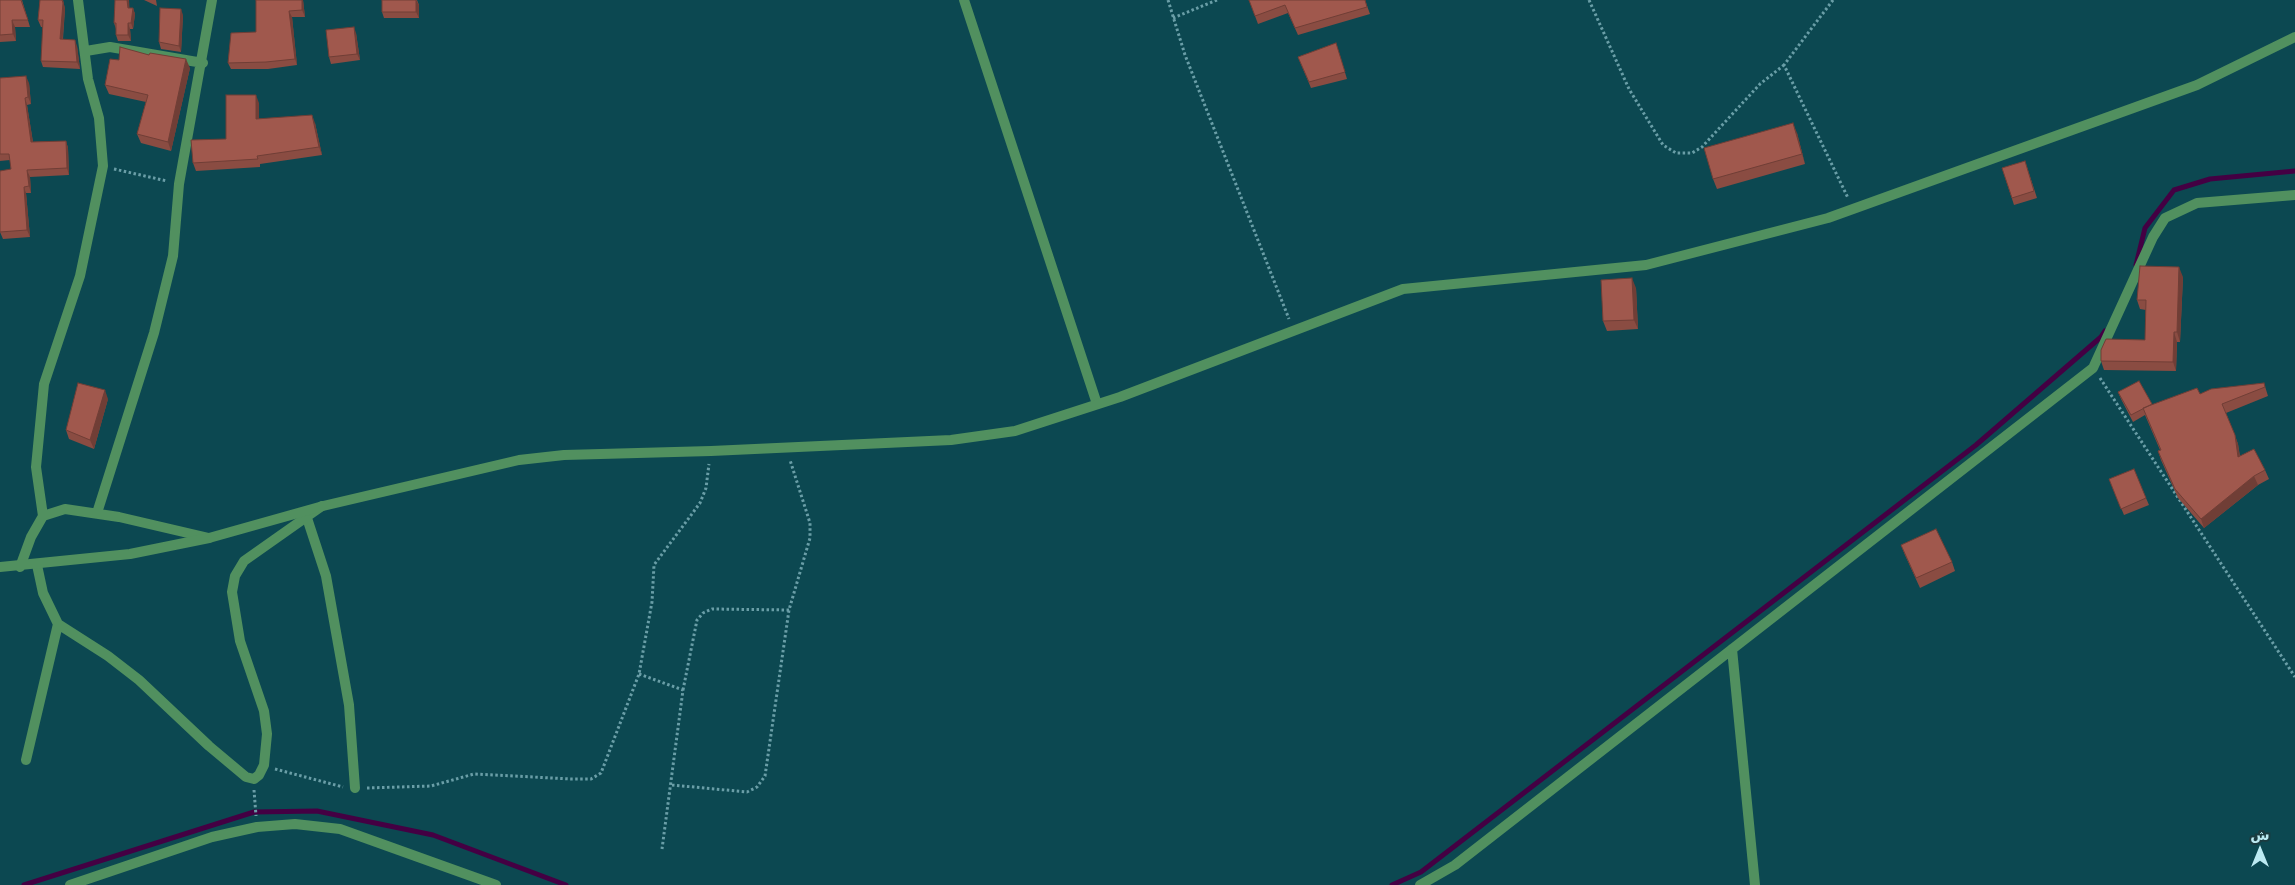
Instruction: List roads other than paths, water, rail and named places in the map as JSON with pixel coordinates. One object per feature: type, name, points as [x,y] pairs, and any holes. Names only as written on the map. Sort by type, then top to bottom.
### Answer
[{"type":"street","points":[[20,567],[31,537],[43,516],[36,467],[44,384],[80,276],[103,166],[99,118],[88,79],[86,51],[78,0]]},
{"type":"street","points":[[97,513],[154,333],[174,256],[180,184],[203,63],[212,0]]},
{"type":"street","points":[[964,0],[1097,404]]},
{"type":"street","points":[[0,567],[20,567],[130,554],[209,538],[322,506],[519,460],[564,455],[711,451],[960,439],[1015,431],[1097,404],[1403,289],[1646,265],[1854,210],[2198,85],[2295,37]]},
{"type":"street","points":[[86,51],[110,47],[203,63]]},
{"type":"street","points":[[1420,885],[1455,865],[2093,368],[2153,237],[2165,218],[2197,203],[2295,195]]},
{"type":"street","points":[[37,565],[43,593],[58,624],[108,656],[139,680],[209,746],[246,777],[254,779],[259,775],[264,765],[267,734],[264,711],[240,641],[232,592],[235,576],[244,562],[322,506]]},
{"type":"street","points":[[43,516],[65,508],[97,513],[209,538]]},
{"type":"street","points":[[307,518],[326,576],[349,705],[355,788]]},
{"type":"street","points":[[26,760],[58,624]]},
{"type":"street","points":[[1732,649],[1754,885]]},
{"type":"street","points":[[70,885],[212,837],[257,826],[295,824],[340,829],[496,885]]},
{"type":"waterway","points":[[2136,265],[2145,228],[2174,190],[2210,179],[2295,171]]},
{"type":"waterway","points":[[1392,885],[1421,872],[1976,445],[2101,337],[2105,331]]},
{"type":"waterway","points":[[24,885],[254,812],[317,811],[433,835],[566,885]]}]
